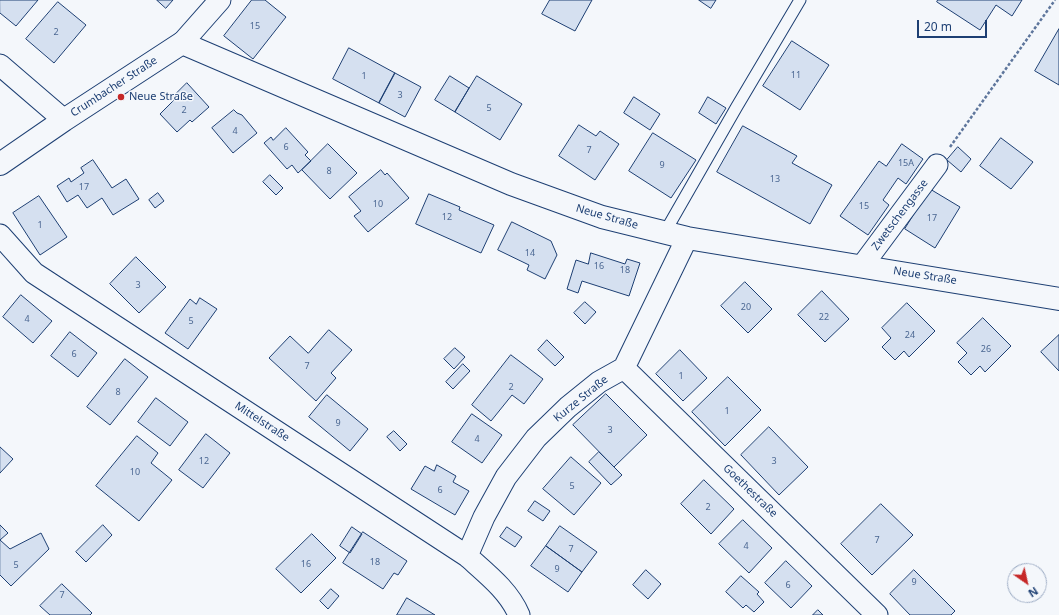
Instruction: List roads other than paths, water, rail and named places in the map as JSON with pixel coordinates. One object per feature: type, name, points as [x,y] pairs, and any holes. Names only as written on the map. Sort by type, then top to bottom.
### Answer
[{"type":"street","name":"Crumbacher Straße","points":[[0,164],[64,120],[182,43],[220,0]]},
{"type":"street","name":"Neue Straße","points":[[182,43],[510,184],[602,218],[687,238],[1059,298]]},
{"type":"street","points":[[0,66],[64,120]]},
{"type":"street","name":"Zwetschengasse","points":[[862,266],[937,165]]},
{"type":"street","name":"Mittelstraße","points":[[0,235],[34,273],[468,556],[505,592],[520,615]]},
{"type":"street","points":[[624,368],[687,238]]},
{"type":"street","name":"Kurze Straße","points":[[468,556],[484,517],[503,484],[536,438],[568,407],[599,382],[624,368]]},
{"type":"street","name":"Goethestraße","points":[[624,368],[877,615]]},
{"type":"lane","points":[[665,232],[800,0]]},
{"type":"place","name":"Neue Straße","points":[[121,97]]}]
